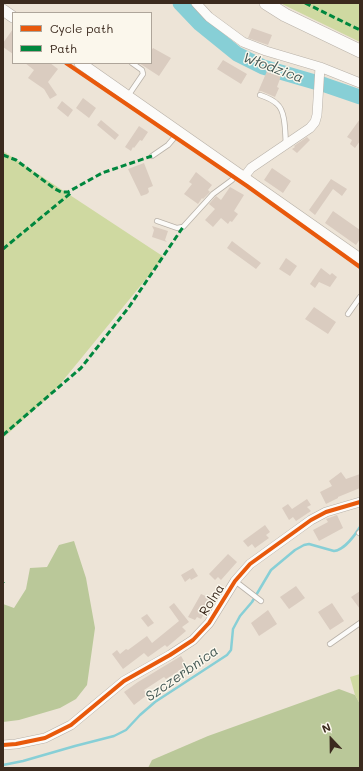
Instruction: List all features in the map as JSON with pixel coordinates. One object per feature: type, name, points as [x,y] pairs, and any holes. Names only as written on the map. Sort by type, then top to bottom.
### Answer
[{"type":"main road","points":[[266,3],[285,15],[360,51]]},
{"type":"street","points":[[196,3],[208,17],[243,42],[360,83]]},
{"type":"street","points":[[3,10],[12,16]]},
{"type":"street","points":[[81,64],[360,259]]},
{"type":"street","points":[[241,175],[310,128],[315,122],[317,115],[320,69]]},
{"type":"street","name":"Rolna","points":[[3,745],[30,742],[57,733],[71,725],[124,681],[170,656],[193,640],[209,623],[236,582],[250,564],[311,520],[326,512],[360,502]]},
{"type":"lane","points":[[128,96],[143,74],[142,70],[133,64]]},
{"type":"lane","points":[[260,95],[273,100],[280,106],[286,131],[286,145]]},
{"type":"lane","points":[[152,156],[168,145],[179,132]]},
{"type":"lane","points":[[157,221],[177,228],[183,226],[213,194],[241,175]]},
{"type":"lane","points":[[348,314],[360,297]]},
{"type":"lane","points":[[236,582],[261,601]]},
{"type":"lane","points":[[330,644],[360,623]]},
{"type":"green space","points":[[280,3],[360,3],[360,42]]},
{"type":"green space","points":[[3,151],[164,257],[52,394],[3,438]]},
{"type":"green space","points":[[74,541],[86,578],[95,628],[87,685],[76,699],[60,708],[19,720],[3,722],[3,604],[14,608],[26,589],[30,568],[47,567],[59,545]]},
{"type":"green space","points":[[360,674],[360,704],[355,695],[350,677]]},
{"type":"green space","points":[[339,689],[355,695],[360,704],[360,768],[148,768],[152,760],[208,736]]},
{"type":"building","points":[[252,28],[272,35],[268,45],[248,38]]},
{"type":"building","points":[[12,30],[12,53],[3,47],[3,43]]},
{"type":"building","points":[[153,48],[171,58],[159,76],[141,64],[152,64]]},
{"type":"building","points":[[223,60],[247,74],[241,84],[217,69]]},
{"type":"building","points":[[26,64],[51,64],[58,69],[48,82],[57,95],[50,99],[44,89],[28,78],[34,70]]},
{"type":"building","points":[[267,71],[273,74],[274,72],[281,76],[277,87],[279,88],[275,97],[261,91],[258,92]]},
{"type":"building","points":[[83,98],[96,108],[89,118],[76,108]]},
{"type":"building","points":[[62,101],[73,110],[68,117],[57,108]]},
{"type":"building","points":[[360,119],[360,141],[355,148],[350,144],[352,140],[347,137]]},
{"type":"building","points":[[101,120],[119,135],[115,140],[97,125]]},
{"type":"building","points":[[139,126],[148,132],[142,141],[140,140],[131,151],[125,147]]},
{"type":"building","points":[[307,137],[310,140],[297,153],[292,149],[295,147],[294,146]]},
{"type":"building","points":[[144,163],[153,186],[148,188],[149,192],[147,194],[141,196],[128,169]]},
{"type":"building","points":[[272,168],[291,181],[283,193],[264,180]]},
{"type":"building","points":[[196,172],[212,185],[208,190],[210,192],[203,199],[202,198],[198,204],[184,194],[192,184],[189,182]]},
{"type":"building","points":[[331,179],[347,189],[342,196],[333,189],[315,215],[309,210]]},
{"type":"building","points":[[230,187],[244,195],[234,211],[238,214],[232,222],[230,221],[228,224],[221,218],[213,227],[205,220],[215,209],[209,204],[216,196],[221,200]]},
{"type":"building","points":[[333,211],[360,230],[360,239],[356,245],[325,223]]},
{"type":"building","points":[[152,226],[168,231],[165,240],[167,242],[152,237],[154,230]]},
{"type":"building","points":[[232,241],[261,263],[256,269],[227,248]]},
{"type":"building","points":[[286,258],[297,266],[290,276],[279,269]]},
{"type":"building","points":[[321,268],[330,275],[332,273],[337,277],[330,287],[319,282],[315,288],[310,284]]},
{"type":"building","points":[[314,307],[336,322],[328,334],[305,319]]},
{"type":"building","points":[[341,472],[346,479],[360,474],[360,488],[338,497],[326,504],[320,492],[332,486],[329,481]]},
{"type":"building","points":[[307,499],[311,505],[307,507],[311,511],[296,521],[293,517],[289,520],[282,508],[288,504],[292,509]]},
{"type":"building","points":[[337,515],[343,528],[319,541],[313,530],[328,522],[326,519]]},
{"type":"building","points":[[265,525],[270,532],[266,535],[269,538],[255,548],[252,544],[248,547],[243,541]]},
{"type":"building","points":[[228,554],[237,562],[221,580],[218,577],[215,580],[209,574]]},
{"type":"building","points":[[193,568],[198,576],[191,580],[190,578],[185,582],[181,575]]},
{"type":"building","points":[[296,586],[305,598],[289,609],[280,597]]},
{"type":"building","points":[[360,591],[360,609],[351,597]]},
{"type":"building","points":[[201,594],[212,599],[201,619],[197,617],[195,620],[188,617]]},
{"type":"building","points":[[174,603],[189,622],[182,627],[186,631],[167,647],[165,645],[148,657],[144,653],[123,669],[112,654],[117,650],[120,654],[126,649],[128,650],[147,636],[152,643],[179,621],[169,607]]},
{"type":"building","points":[[332,603],[344,621],[330,630],[318,612]]},
{"type":"building","points":[[268,610],[277,624],[259,636],[251,623]]},
{"type":"building","points":[[147,614],[154,623],[148,627],[141,618]]},
{"type":"building","points":[[181,656],[187,666],[166,679],[164,677],[144,690],[147,695],[134,705],[124,692]]},
{"type":"waterway","name":"Włodzica","points":[[180,3],[200,24],[237,54],[263,67],[360,97]]},
{"type":"waterway","name":"Szczerbnica","points":[[3,765],[114,736],[126,730],[155,702],[227,655],[231,650],[233,629],[240,616],[252,602],[271,570],[295,550],[304,545],[309,544],[334,551],[338,550],[349,542],[360,527]]},
{"type":"marked path","points":[[305,3],[360,30]]},
{"type":"marked path","points":[[3,155],[16,160],[61,192],[68,192],[102,173],[152,156]]},
{"type":"marked path","points":[[3,249],[72,192]]},
{"type":"marked path","points":[[3,435],[81,368],[129,307],[183,227]]},
{"type":"cycle path","points":[[67,64],[247,186],[360,267]]},
{"type":"cycle path","points":[[3,745],[45,738],[71,725],[124,681],[193,640],[209,623],[235,581],[250,564],[311,520],[326,512],[360,502]]}]
